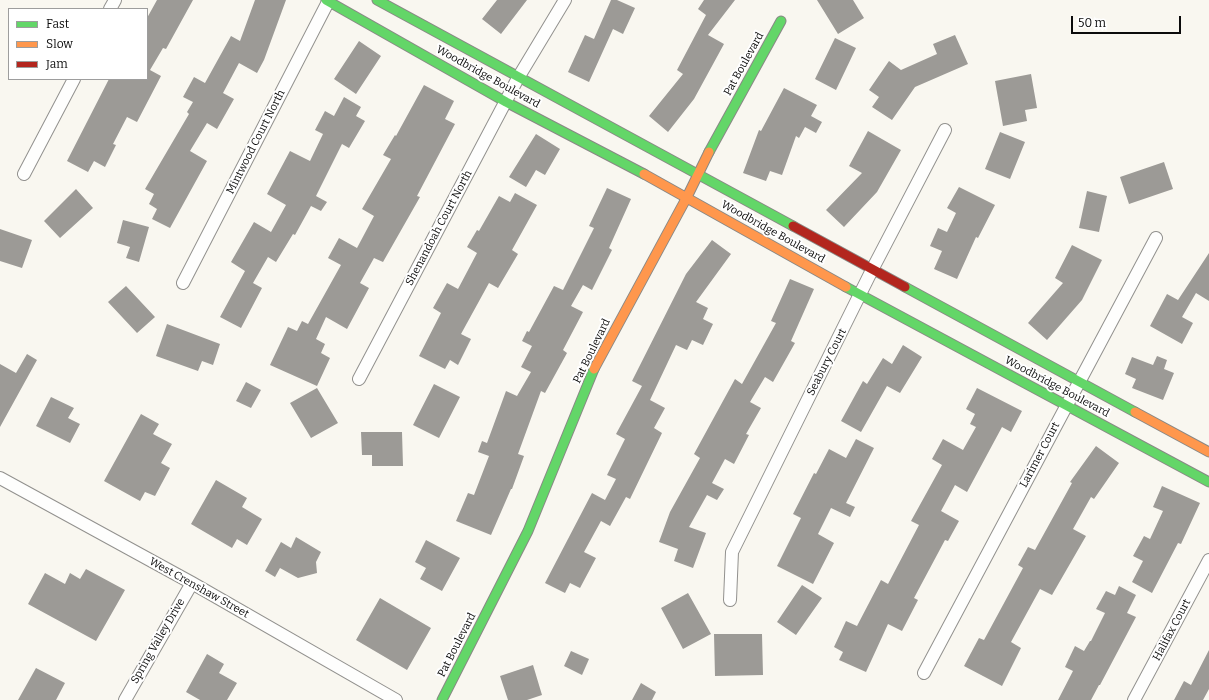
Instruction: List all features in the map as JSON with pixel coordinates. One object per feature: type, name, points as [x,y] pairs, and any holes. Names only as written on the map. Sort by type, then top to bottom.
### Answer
[{"type":"street","name":"Woodbridge Boulevard","points":[[328,0],[506,102],[687,197],[860,294],[1209,482]]},
{"type":"street","name":"Mintwood Court North","points":[[183,283],[328,0]]},
{"type":"street","name":"Woodbridge Boulevard","points":[[377,0],[518,78],[698,174],[1209,452]]},
{"type":"street","name":"Shenandoah Court North","points":[[359,379],[518,78],[565,0]]},
{"type":"street","name":"Pat Boulevard","points":[[442,700],[528,531],[595,367],[781,21]]},
{"type":"street","points":[[24,174],[73,80]]},
{"type":"street","name":"Seabury Court","points":[[730,600],[732,552],[872,270],[945,130]]},
{"type":"street","name":"Larimer Court","points":[[924,673],[1156,238]]},
{"type":"street","name":"West Crenshaw Street","points":[[0,478],[192,583],[396,700]]},
{"type":"street","name":"Halifax Court","points":[[1134,700],[1209,560]]},
{"type":"street","name":"Spring Valley Drive","points":[[125,700],[192,583]]},
{"type":"building","points":[[157,0],[193,0],[166,49],[163,48],[150,70],[161,76],[137,122],[127,117],[113,144],[116,145],[105,167],[94,161],[88,172],[67,161],[108,80],[148,80],[148,16]]},
{"type":"building","points":[[255,0],[286,0],[264,60],[257,73],[239,63],[223,93],[234,99],[217,129],[207,123],[190,151],[207,161],[170,228],[152,219],[157,209],[149,204],[154,194],[145,189],[189,114],[187,112],[193,102],[183,97],[194,77],[205,83],[231,36],[240,41]]},
{"type":"building","points":[[497,0],[527,0],[501,34],[482,19]]},
{"type":"building","points":[[611,0],[617,0],[635,8],[623,34],[613,29],[589,82],[568,72],[585,35],[594,39]]},
{"type":"building","points":[[704,0],[735,0],[708,35],[724,44],[694,99],[668,132],[649,116],[683,74],[677,70],[706,15],[698,9]]},
{"type":"building","points":[[817,0],[853,0],[864,18],[838,34]]},
{"type":"building","points":[[955,35],[968,64],[915,87],[892,120],[872,107],[879,97],[869,90],[889,61],[901,70],[937,54],[933,44]]},
{"type":"building","points":[[835,38],[856,48],[836,90],[815,79]]},
{"type":"building","points":[[359,41],[381,56],[356,94],[334,79]]},
{"type":"building","points":[[1031,74],[1037,108],[1025,110],[1027,121],[1003,126],[995,81]]},
{"type":"building","points":[[424,85],[454,101],[445,119],[455,124],[417,196],[420,197],[383,262],[374,258],[360,283],[369,288],[347,329],[326,317],[316,339],[325,344],[321,353],[330,358],[317,386],[270,365],[288,327],[297,331],[302,321],[308,324],[341,265],[328,258],[339,238],[357,248],[374,216],[362,209],[391,159],[383,155],[395,135],[396,136]]},
{"type":"building","points":[[784,88],[817,105],[811,116],[822,122],[816,133],[805,127],[799,138],[796,136],[782,175],[770,171],[766,181],[743,173],[759,130],[761,131]]},
{"type":"building","points":[[344,97],[361,107],[356,116],[365,121],[349,148],[342,144],[316,196],[327,202],[321,211],[311,206],[295,235],[293,234],[276,262],[268,257],[253,283],[262,288],[241,328],[220,317],[245,271],[231,262],[254,222],[271,232],[286,205],[267,194],[290,151],[310,161],[323,134],[315,130],[325,111],[334,116]]},
{"type":"building","points":[[868,131],[901,150],[877,192],[844,227],[826,210],[862,173],[849,166]]},
{"type":"building","points":[[1000,132],[1025,142],[1010,179],[985,169]]},
{"type":"building","points":[[536,134],[560,149],[545,175],[536,170],[526,187],[509,177]]},
{"type":"building","points":[[1164,162],[1173,189],[1129,204],[1120,177]]},
{"type":"building","points":[[959,187],[995,205],[978,238],[976,237],[957,279],[934,269],[942,251],[930,246],[938,228],[947,232],[956,213],[947,208]]},
{"type":"building","points":[[607,188],[631,199],[609,248],[612,250],[592,290],[583,285],[571,306],[583,312],[563,350],[567,353],[545,393],[541,391],[518,454],[524,456],[512,489],[491,535],[456,521],[468,493],[474,495],[489,456],[478,452],[482,441],[487,443],[506,391],[517,396],[531,372],[521,367],[532,346],[522,341],[527,331],[529,332],[554,286],[563,290],[594,228],[589,226]]},
{"type":"building","points":[[76,189],[93,208],[60,238],[44,221]]},
{"type":"building","points":[[1087,191],[1107,196],[1099,232],[1079,228]]},
{"type":"building","points":[[515,193],[537,205],[512,250],[518,254],[498,288],[489,283],[461,334],[471,339],[458,365],[450,360],[445,369],[419,356],[441,313],[433,308],[447,283],[458,289],[477,253],[467,247],[477,230],[479,231],[499,196],[510,202]]},
{"type":"building","points":[[123,220],[149,227],[139,262],[126,258],[130,247],[117,243]]},
{"type":"building","points":[[0,229],[32,240],[22,268],[0,261]]},
{"type":"building","points":[[712,240],[731,254],[696,302],[708,308],[703,319],[713,324],[703,345],[692,340],[687,350],[676,345],[650,400],[665,408],[654,428],[662,433],[630,499],[626,497],[610,526],[601,521],[584,552],[596,558],[580,588],[570,583],[565,593],[545,583],[592,493],[605,500],[616,479],[607,475],[625,439],[616,434],[642,386],[632,381],[686,274]]},
{"type":"building","points":[[1072,245],[1102,260],[1082,300],[1047,340],[1028,323],[1063,283],[1055,278]]},
{"type":"building","points":[[1209,253],[1209,301],[1196,293],[1182,317],[1193,323],[1182,344],[1150,326],[1167,294],[1178,300]]},
{"type":"building","points":[[790,279],[814,289],[791,341],[795,343],[773,382],[765,377],[750,402],[761,408],[746,434],[749,435],[734,464],[725,459],[712,483],[724,489],[717,500],[707,495],[689,527],[706,533],[693,568],[674,561],[678,549],[659,542],[670,512],[700,458],[694,454],[735,379],[742,384],[776,323],[771,321]]},
{"type":"building","points":[[126,286],[155,317],[137,333],[108,302]]},
{"type":"building","points":[[167,324],[220,344],[213,365],[202,361],[198,371],[156,356]]},
{"type":"building","points":[[903,345],[922,357],[900,393],[887,386],[861,432],[841,421],[863,381],[867,384],[883,358],[892,364]]},
{"type":"building","points":[[27,354],[37,360],[0,427],[0,364],[16,373]]},
{"type":"building","points":[[1157,356],[1167,360],[1164,369],[1174,373],[1163,400],[1132,388],[1136,379],[1125,374],[1132,357],[1153,365]]},
{"type":"building","points":[[246,382],[261,390],[251,408],[236,401]]},
{"type":"building","points":[[434,384],[460,397],[439,438],[413,425]]},
{"type":"building","points":[[317,388],[338,423],[311,438],[290,403]]},
{"type":"building","points":[[977,388],[1022,411],[1011,432],[1002,427],[967,492],[955,485],[941,511],[959,521],[948,541],[945,540],[914,598],[918,600],[902,631],[888,624],[866,672],[839,660],[843,652],[834,647],[846,621],[857,626],[881,580],[888,584],[919,525],[911,521],[942,465],[932,459],[943,439],[963,450],[976,427],[970,424],[975,414],[966,409]]},
{"type":"building","points":[[51,397],[74,408],[68,418],[80,424],[70,443],[36,426]]},
{"type":"building","points":[[141,414],[159,424],[153,434],[172,444],[161,463],[170,468],[155,496],[145,492],[140,501],[104,481]]},
{"type":"building","points":[[361,432],[402,432],[403,466],[372,466],[372,455],[362,455]]},
{"type":"building","points":[[856,439],[874,448],[846,503],[855,507],[850,517],[831,508],[818,534],[834,543],[813,584],[777,566],[801,518],[793,514],[814,473],[816,474],[829,449],[846,458]]},
{"type":"building","points":[[1096,446],[1119,463],[1094,499],[1091,497],[1073,529],[1086,536],[1052,595],[1040,589],[1011,642],[1021,648],[1002,686],[964,666],[979,638],[984,640],[1023,568],[1018,565],[1028,547],[1035,550],[1072,483],[1070,482]]},
{"type":"building","points":[[216,480],[247,498],[242,507],[262,519],[247,545],[237,539],[232,548],[191,524]]},
{"type":"building","points":[[1162,486],[1200,503],[1181,544],[1178,543],[1152,593],[1132,582],[1143,561],[1133,556],[1144,536],[1150,539],[1163,511],[1153,507]]},
{"type":"building","points":[[296,537],[321,552],[316,562],[317,573],[298,578],[280,568],[275,577],[265,571],[281,542],[291,548]]},
{"type":"building","points":[[426,540],[460,558],[442,591],[420,579],[426,568],[415,562]]},
{"type":"building","points":[[86,569],[125,590],[96,641],[28,604],[45,573],[65,584],[70,573],[80,579]]},
{"type":"building","points":[[802,585],[822,598],[796,635],[777,622]]},
{"type":"building","points":[[1119,586],[1136,595],[1127,613],[1136,617],[1100,685],[1091,700],[1058,700],[1073,671],[1065,667],[1075,646],[1084,651],[1091,641],[1105,613],[1096,609],[1106,591],[1115,595]]},
{"type":"building","points":[[688,593],[711,634],[683,649],[661,608]]},
{"type":"building","points":[[380,598],[431,628],[407,670],[356,640]]},
{"type":"building","points":[[714,634],[762,634],[763,675],[715,676]]},
{"type":"building","points":[[1209,650],[1209,689],[1203,700],[1174,700],[1184,681],[1191,685]]},
{"type":"building","points":[[571,651],[589,659],[582,675],[564,666]]},
{"type":"building","points":[[207,654],[224,664],[219,673],[237,683],[227,700],[200,700],[186,692]]},
{"type":"building","points":[[533,665],[542,695],[527,700],[508,700],[500,676]]},
{"type":"building","points":[[36,668],[65,683],[56,700],[18,700]]},
{"type":"building","points":[[641,683],[656,692],[652,700],[632,700]]},
{"type":"traffic: fast","points":[[326,0],[506,102],[644,174]]},
{"type":"traffic: fast","points":[[377,0],[793,226]]},
{"type":"traffic: fast","points":[[709,152],[781,21]]},
{"type":"traffic: fast","points":[[846,287],[1209,482]]},
{"type":"traffic: fast","points":[[905,287],[1135,412]]},
{"type":"traffic: fast","points":[[442,700],[528,531],[594,369]]},
{"type":"traffic: slow","points":[[594,369],[687,197],[709,152]]},
{"type":"traffic: slow","points":[[644,174],[846,287]]},
{"type":"traffic: slow","points":[[1135,412],[1209,452]]},
{"type":"traffic: jam","points":[[793,226],[905,287]]}]
